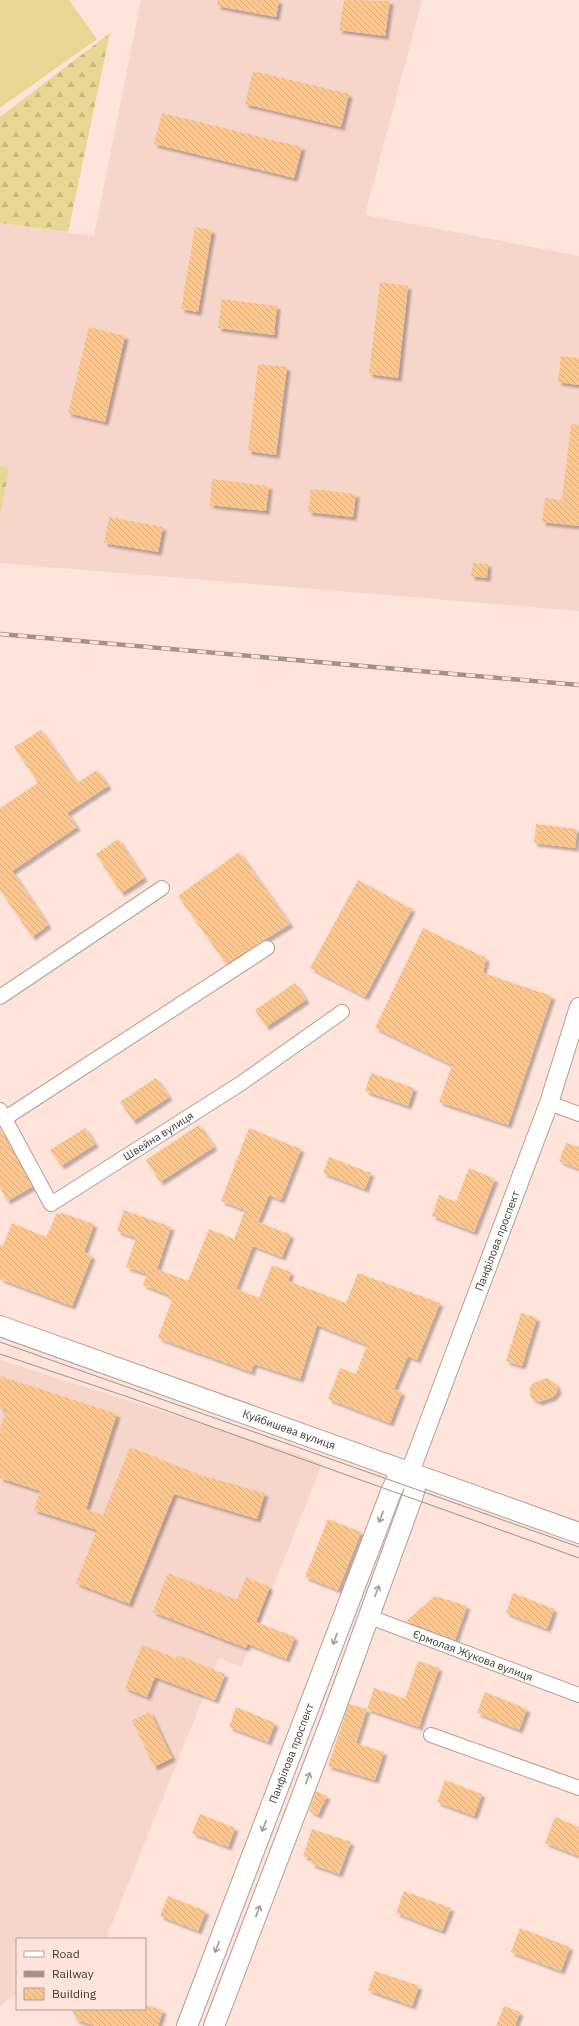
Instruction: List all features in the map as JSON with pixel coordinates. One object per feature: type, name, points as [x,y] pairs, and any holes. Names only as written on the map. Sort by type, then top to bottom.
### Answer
[{"type":"main road","name":"Куйбишева вулиця","points":[[0,1326],[403,1476],[579,1533]]},
{"type":"main road","points":[[214,2026],[333,1715],[415,1488],[403,1476]]},
{"type":"main road","name":"Панфілова проспект","points":[[187,2026],[403,1476]]},
{"type":"street","points":[[0,997],[162,888]]},
{"type":"street","name":"Швейна вулиця","points":[[267,948],[2,1115],[51,1204],[240,1084],[342,1012]]},
{"type":"street","name":"Панфілова проспект","points":[[403,1476],[548,1103],[579,1007]]},
{"type":"street","points":[[548,1103],[579,1114]]},
{"type":"street","name":"Єрмолая Жукова вулиця","points":[[368,1616],[579,1695]]},
{"type":"street","points":[[431,1735],[579,1788]]},
{"type":"shaded area","points":[[141,0],[422,0],[365,215],[579,256],[579,611],[0,563],[0,223],[94,236]]},
{"type":"shaded area","points":[[0,1360],[300,1455],[322,1464],[241,1667],[219,1658],[106,1938],[16,1938],[16,1994],[0,2006]]},
{"type":"green space","points":[[0,0],[69,0],[97,39],[0,108]]},
{"type":"green space","points":[[110,33],[68,232],[0,223],[0,117]]},
{"type":"green space","points":[[0,466],[9,469],[0,516]]},
{"type":"building","points":[[218,0],[279,0],[276,17],[217,6]]},
{"type":"building","points":[[344,0],[390,1],[385,36],[339,30]]},
{"type":"building","points":[[253,71],[349,94],[341,127],[245,104]]},
{"type":"building","points":[[162,113],[302,147],[294,178],[154,144]]},
{"type":"building","points":[[195,227],[212,230],[198,312],[181,309]]},
{"type":"building","points":[[380,282],[408,286],[398,378],[369,374]]},
{"type":"building","points":[[222,299],[277,306],[274,335],[218,328]]},
{"type":"building","points":[[89,327],[125,336],[105,422],[68,413]]},
{"type":"building","points":[[561,356],[579,358],[579,385],[558,382]]},
{"type":"building","points":[[258,364],[287,367],[276,455],[248,451]]},
{"type":"building","points":[[571,424],[579,425],[579,526],[542,522],[545,498],[562,500]]},
{"type":"building","points":[[212,479],[269,486],[266,511],[210,505]]},
{"type":"building","points":[[311,489],[356,494],[353,517],[308,512]]},
{"type":"building","points":[[109,517],[163,527],[158,552],[104,543]]},
{"type":"building","points":[[473,563],[488,564],[487,578],[471,576]]},
{"type":"building","points":[[41,730],[77,783],[97,770],[108,786],[67,813],[77,827],[12,871],[48,925],[32,937],[0,890],[0,808],[38,783],[14,747]]},
{"type":"building","points":[[536,824],[577,829],[575,848],[534,843]]},
{"type":"building","points":[[118,839],[144,878],[121,893],[96,854]]},
{"type":"building","points":[[239,852],[290,924],[226,964],[178,896]]},
{"type":"building","points":[[358,880],[412,909],[365,997],[310,968]]},
{"type":"building","points":[[423,928],[486,958],[483,973],[552,996],[508,1125],[439,1102],[452,1065],[375,1028]]},
{"type":"building","points":[[295,983],[306,1000],[266,1027],[255,1010]]},
{"type":"building","points":[[371,1073],[414,1088],[408,1106],[365,1091]]},
{"type":"building","points":[[156,1078],[169,1097],[133,1121],[120,1102]]},
{"type":"building","points":[[199,1125],[214,1147],[160,1182],[146,1160]]},
{"type":"building","points":[[0,1128],[32,1187],[7,1201],[0,1187]]},
{"type":"building","points":[[85,1128],[95,1144],[61,1166],[50,1150]]},
{"type":"building","points":[[249,1128],[301,1149],[281,1200],[269,1195],[258,1222],[291,1235],[282,1257],[253,1246],[236,1289],[259,1298],[272,1265],[291,1272],[288,1281],[346,1303],[358,1273],[440,1303],[417,1360],[408,1356],[394,1389],[402,1392],[390,1423],[328,1399],[340,1368],[356,1374],[367,1345],[317,1325],[300,1379],[254,1364],[251,1372],[158,1338],[172,1300],[168,1298],[169,1295],[143,1285],[147,1274],[126,1267],[136,1238],[117,1231],[124,1210],[171,1227],[157,1269],[188,1281],[209,1229],[234,1239],[245,1210],[221,1201]]},
{"type":"building","points":[[566,1143],[579,1147],[579,1169],[559,1161]]},
{"type":"building","points":[[329,1157],[371,1173],[365,1189],[323,1173]]},
{"type":"building","points":[[469,1168],[495,1179],[474,1232],[432,1216],[439,1195],[456,1202]]},
{"type":"building","points":[[57,1213],[65,1214],[94,1224],[84,1252],[92,1256],[72,1306],[0,1279],[0,1245],[3,1246],[12,1223],[46,1237]]},
{"type":"building","points":[[521,1313],[537,1318],[522,1366],[506,1361]]},
{"type":"building","points":[[0,1376],[117,1414],[86,1509],[103,1515],[130,1447],[200,1475],[265,1493],[257,1519],[174,1494],[129,1604],[76,1583],[97,1530],[34,1510],[40,1491],[0,1478],[0,1430],[6,1410],[0,1408]]},
{"type":"building","points":[[547,1378],[556,1384],[558,1391],[553,1397],[539,1402],[531,1398],[529,1389],[533,1383]]},
{"type":"building","points":[[328,1519],[361,1532],[338,1590],[305,1577]]},
{"type":"building","points":[[168,1573],[237,1600],[246,1577],[270,1587],[256,1622],[295,1637],[286,1659],[248,1644],[246,1648],[153,1612]]},
{"type":"building","points":[[513,1593],[554,1609],[547,1629],[506,1613]]},
{"type":"building","points":[[435,1596],[467,1606],[455,1640],[406,1621]]},
{"type":"building","points":[[142,1645],[176,1658],[177,1655],[225,1674],[215,1700],[155,1677],[147,1697],[125,1688]]},
{"type":"building","points":[[418,1661],[439,1668],[419,1727],[367,1709],[374,1688],[405,1699]]},
{"type":"building","points":[[485,1692],[527,1709],[519,1730],[477,1713]]},
{"type":"building","points":[[349,1704],[367,1709],[356,1743],[384,1752],[375,1780],[328,1766]]},
{"type":"building","points":[[236,1707],[275,1723],[268,1742],[229,1727]]},
{"type":"building","points":[[150,1712],[172,1758],[154,1767],[132,1720]]},
{"type":"building","points":[[445,1780],[482,1794],[474,1816],[437,1802]]},
{"type":"building","points":[[316,1791],[327,1796],[318,1815],[309,1811]]},
{"type":"building","points":[[200,1814],[235,1828],[228,1847],[192,1833]]},
{"type":"building","points":[[555,1817],[579,1827],[579,1856],[545,1843]]},
{"type":"building","points":[[312,1829],[351,1842],[339,1874],[311,1864],[312,1859],[303,1856]]},
{"type":"building","points":[[404,1891],[451,1908],[442,1931],[396,1913]]},
{"type":"building","points":[[168,1896],[206,1911],[198,1931],[160,1916]]},
{"type":"building","points":[[520,1928],[570,1947],[561,1971],[511,1952]]},
{"type":"building","points":[[375,1971],[419,1986],[412,2006],[368,1990]]},
{"type":"building","points":[[146,2005],[163,2010],[158,2026],[97,2026],[76,2020],[72,2010],[146,2010]]},
{"type":"building","points":[[504,2006],[520,2012],[515,2026],[496,2026]]},
{"type":"tram line","points":[[0,1342],[579,1547]]},
{"type":"tram line","points":[[0,1354],[134,1399],[579,1558]]},
{"type":"railway","points":[[0,634],[579,685]]}]
